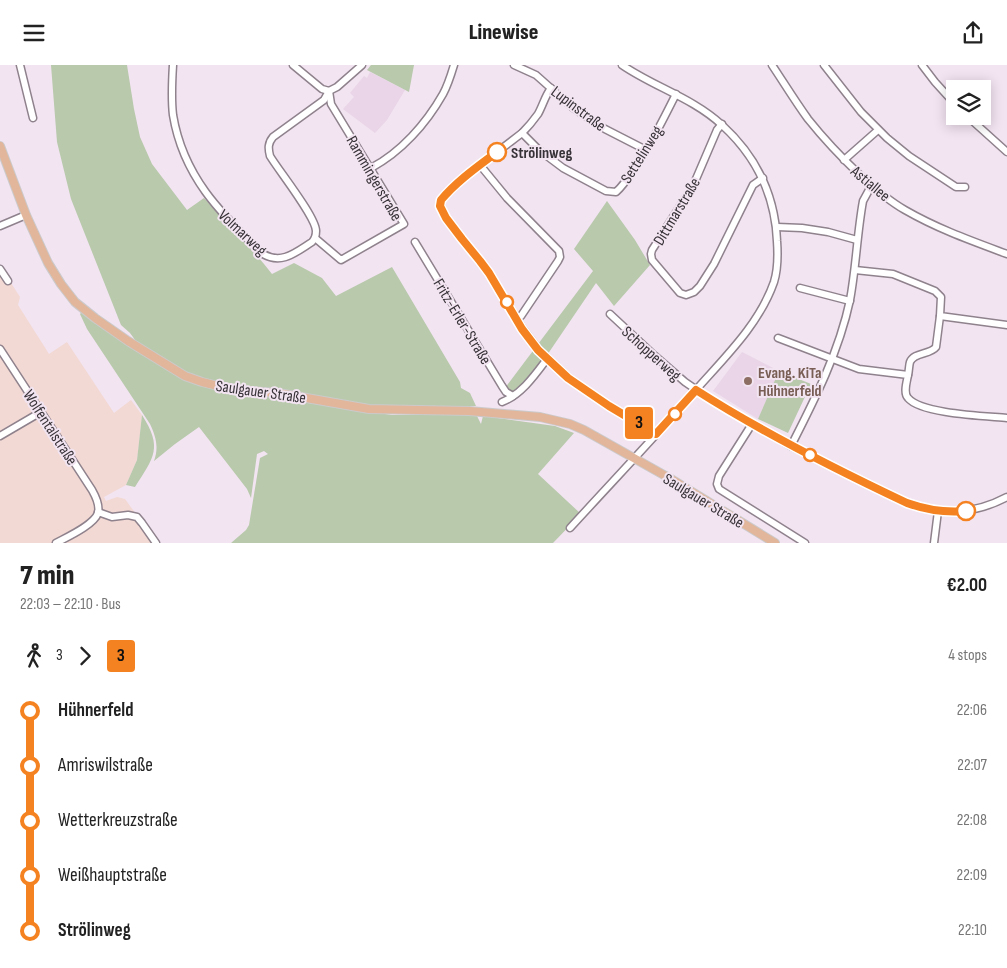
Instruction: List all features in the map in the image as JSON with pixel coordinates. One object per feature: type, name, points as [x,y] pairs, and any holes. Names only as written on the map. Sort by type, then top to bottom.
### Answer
[{"type":"main road","name":"Saulgauer Straße","points":[[0,146],[26,215],[48,263],[61,284],[76,302],[95,318],[185,376],[234,390],[278,393],[369,409],[469,411],[540,417],[570,425],[584,430],[671,479],[774,543]]},
{"type":"street","points":[[20,65],[33,117]]},
{"type":"street","name":"Volmarweg","points":[[173,65],[173,114],[187,161],[205,193],[248,240],[262,254],[268,257],[284,258],[312,242],[315,238]]},
{"type":"street","points":[[293,65],[322,89],[329,91]]},
{"type":"street","points":[[371,168],[398,149],[424,123],[444,93],[454,65]]},
{"type":"street","name":"Lupinstraße","points":[[514,65],[536,75],[572,107],[594,122],[646,150]]},
{"type":"street","points":[[570,528],[696,390],[751,326],[766,302],[777,268],[777,227],[770,198],[756,167],[740,143],[722,124],[701,109],[676,94],[635,74],[622,65]]},
{"type":"street","name":"Astiallee","points":[[772,65],[808,119],[844,160],[872,186],[903,209],[932,225],[1007,253]]},
{"type":"street","points":[[824,65],[861,112],[878,130],[908,156],[956,187],[965,187]]},
{"type":"street","points":[[922,65],[946,94]]},
{"type":"street","points":[[315,238],[314,222],[270,156],[268,146],[273,137],[324,100],[329,91],[337,87],[357,66]]},
{"type":"street","points":[[551,88],[533,121],[522,133],[462,179],[443,197],[440,206],[452,226],[489,273],[530,341],[547,359],[568,378],[656,434]]},
{"type":"street","name":"Rammingerstraße","points":[[315,238],[341,260],[404,224],[332,105],[329,91]]},
{"type":"street","name":"Settelinweg","points":[[522,133],[539,150],[563,169],[606,191],[616,192],[646,150],[676,94]]},
{"type":"street","name":"Dittmarstraße","points":[[722,124],[717,130],[693,186],[651,254],[652,260],[680,293],[690,295],[700,286],[714,264],[753,185],[762,178]]},
{"type":"street","points":[[977,125],[1007,153]]},
{"type":"street","points":[[844,160],[878,130]]},
{"type":"street","points":[[480,165],[506,198],[559,251],[560,257],[558,261],[517,319]]},
{"type":"street","points":[[791,446],[816,396],[842,331],[850,301],[857,240],[864,201],[872,186]]},
{"type":"street","points":[[0,226],[26,215]]},
{"type":"street","points":[[777,227],[828,232],[857,240]]},
{"type":"street","name":"Fritz-Erler-Straße","points":[[415,242],[502,387],[506,393],[513,396]]},
{"type":"street","points":[[0,269],[8,281]]},
{"type":"street","points":[[854,270],[888,273],[935,291],[941,297],[936,347],[934,350],[912,358],[910,362],[906,395],[912,402],[929,409],[944,412],[1007,418]]},
{"type":"street","points":[[800,287],[850,301]]},
{"type":"street","name":"Schopperweg","points":[[610,314],[655,356],[696,390],[791,446],[907,503],[922,509],[953,512],[983,508],[1007,497]]},
{"type":"street","points":[[940,315],[1007,325]]},
{"type":"street","points":[[778,338],[859,369],[908,375]]},
{"type":"street","name":"Wolfentalstraße","points":[[0,349],[92,490],[98,502],[98,509]]},
{"type":"street","points":[[502,402],[511,399],[532,378],[547,359]]},
{"type":"street","points":[[0,436],[41,412]]},
{"type":"street","points":[[752,423],[719,476],[717,484],[719,489],[805,543]]},
{"type":"street","points":[[56,543],[83,528],[95,518],[98,509],[112,517],[128,515],[137,517],[156,543]]},
{"type":"street","points":[[934,543],[938,511]]},
{"type":"shaded area","points":[[370,72],[405,90],[387,120],[375,133],[343,109],[354,97],[350,93],[364,76],[367,78]]},
{"type":"shaded area","points":[[0,266],[20,297],[18,305],[49,354],[67,342],[114,413],[131,400],[142,415],[137,460],[126,485],[104,497],[106,501],[117,497],[125,499],[157,543],[0,543]]},
{"type":"shaded area","name":"Evang. KiTa Hühnerfeld","points":[[742,352],[779,371],[758,419],[713,391]]},
{"type":"green space","points":[[51,65],[127,65],[140,137],[152,164],[187,210],[204,198],[272,274],[294,263],[322,278],[336,296],[392,267],[460,382],[461,388],[470,393],[476,406],[361,406],[235,386],[186,374],[185,378],[234,392],[392,415],[476,414],[481,424],[483,416],[555,426],[574,433],[538,474],[581,514],[553,543],[231,543],[249,525],[260,458],[268,454],[264,451],[257,454],[251,498],[247,489],[199,427],[154,461],[156,442],[150,424],[87,329],[80,314],[82,312],[141,348],[130,333],[121,325],[71,199],[57,142]]},
{"type":"green space","points":[[371,65],[414,65],[409,92],[367,70]]},
{"type":"green space","points":[[607,201],[650,265],[614,306],[596,283],[539,367],[506,400],[505,388],[593,271],[574,249]]},
{"type":"green space","points":[[779,371],[811,384],[788,433],[758,419]]},
{"type":"green space","points":[[142,415],[149,426],[154,444],[154,452],[135,487],[126,485],[137,460]]},
{"type":"bus line","name":"3","points":[[497,152],[453,187],[441,200],[440,206],[452,226],[489,273],[530,341],[568,378],[609,406],[656,434],[696,390],[791,446],[907,503],[922,509],[953,512],[966,511]]},
{"type":"place","name":"Strölinweg","points":[[497,152]]},
{"type":"place","name":"Evang. KiTa Hühnerfeld","points":[[748,381]]}]
